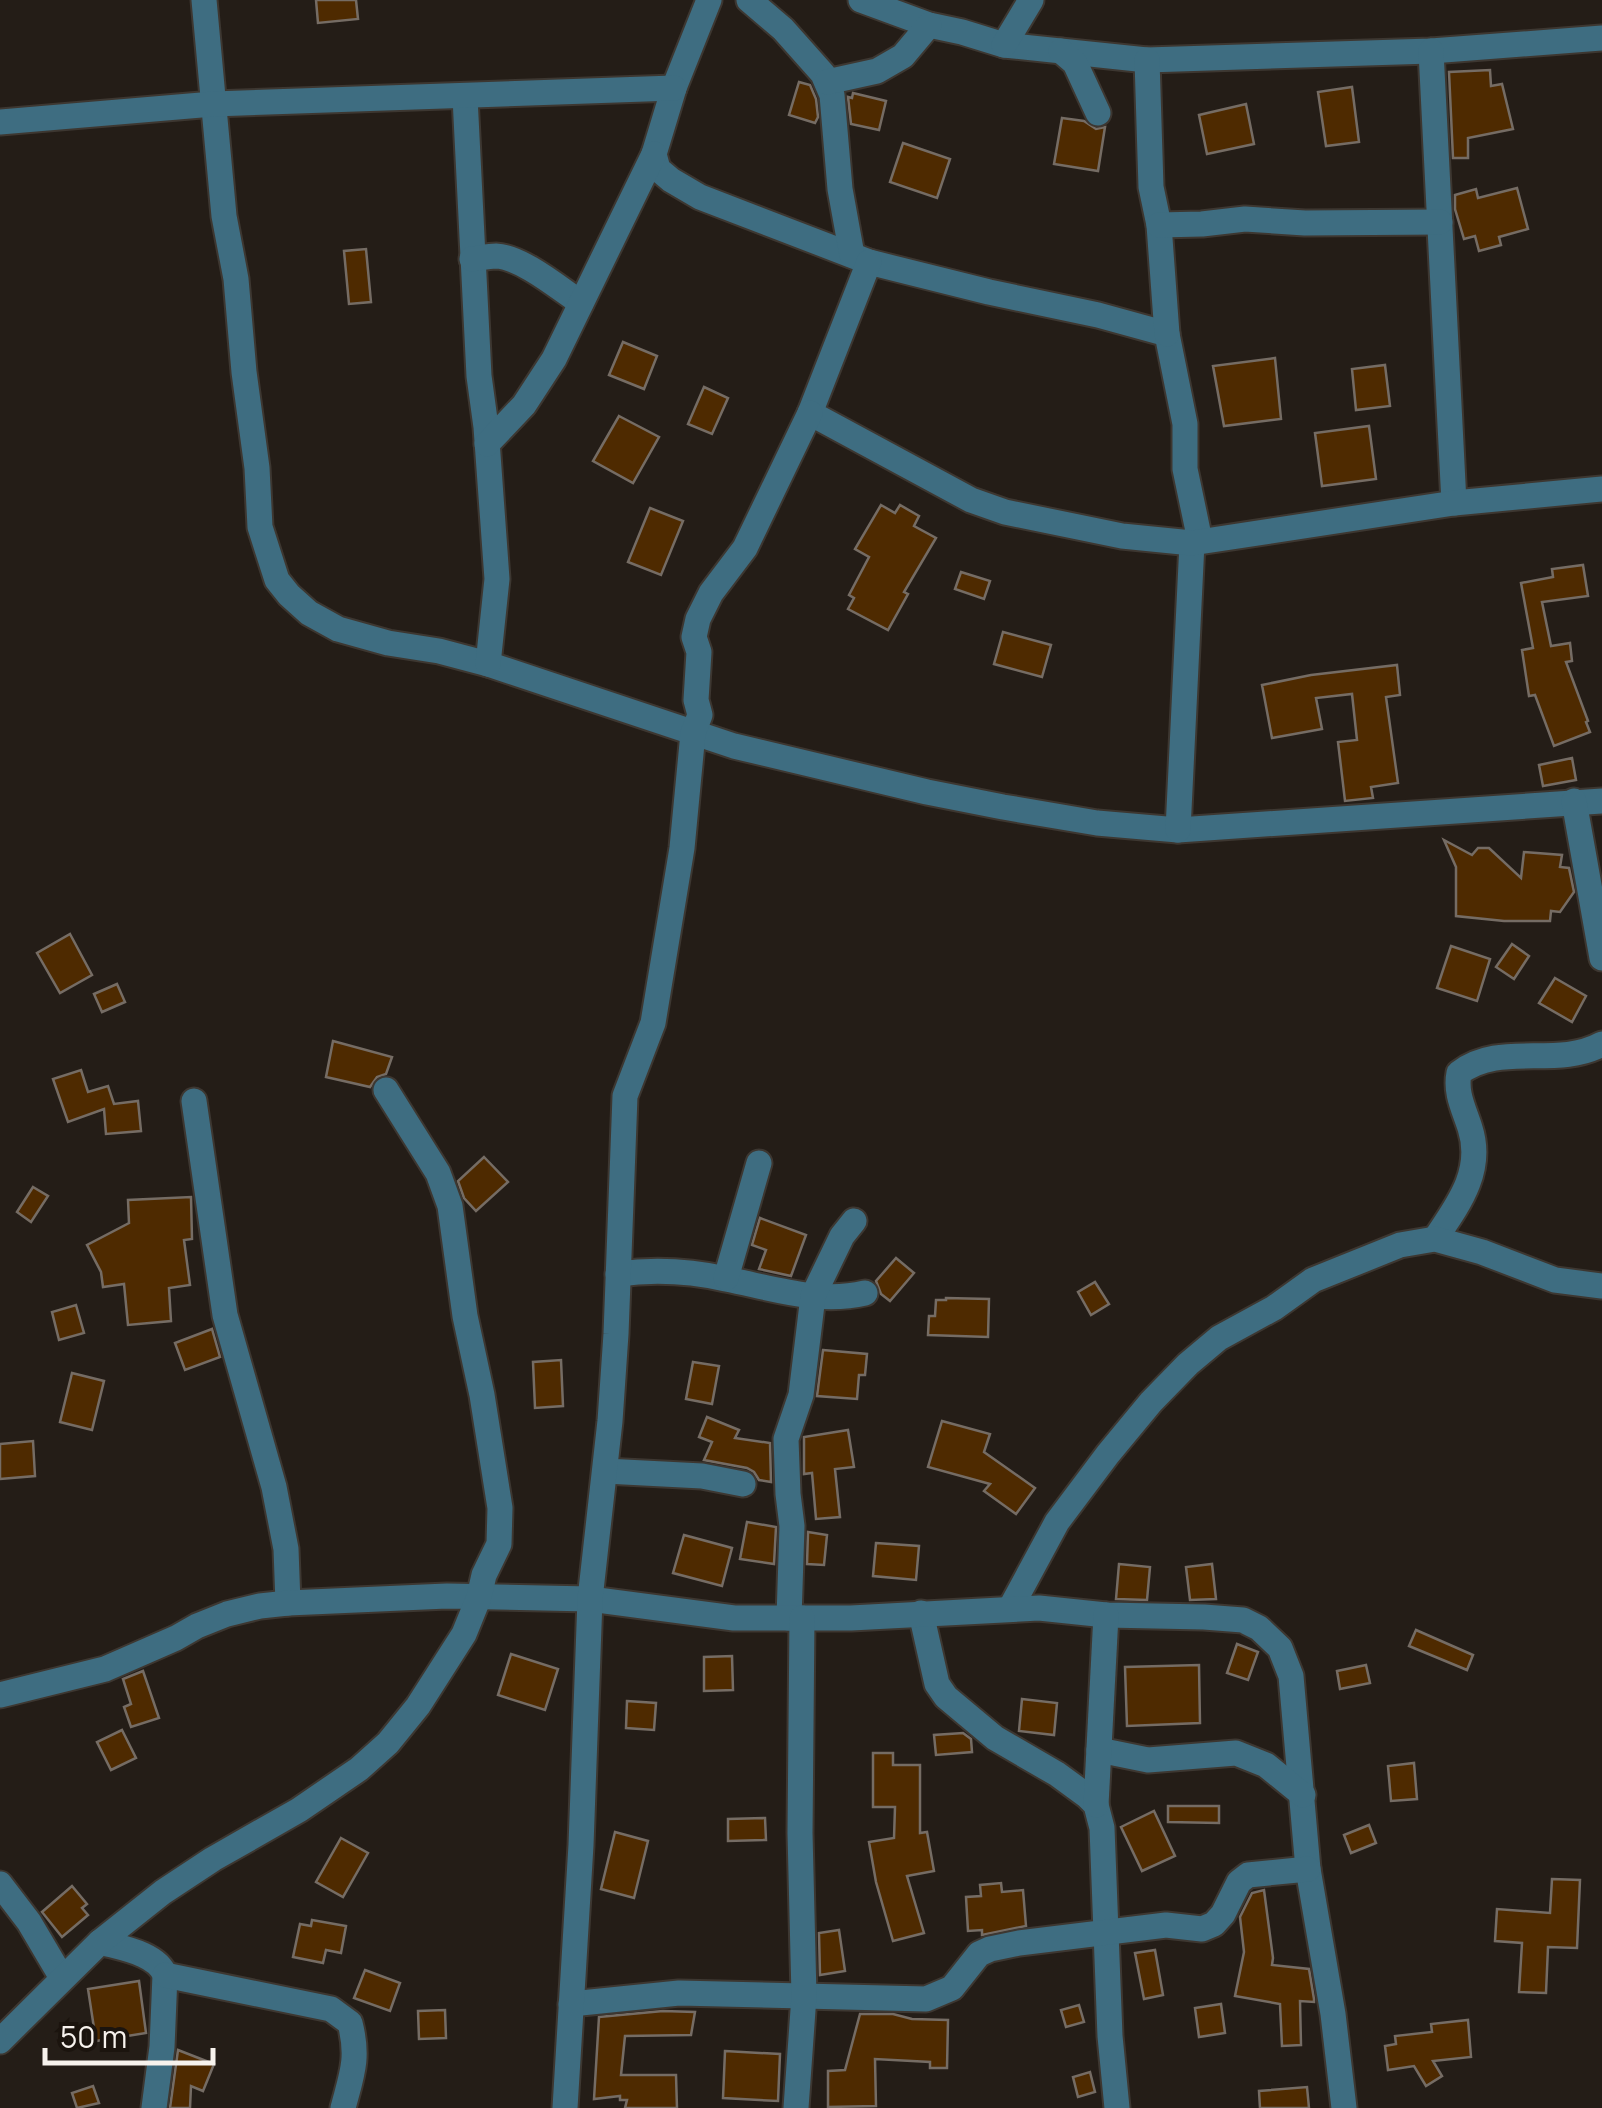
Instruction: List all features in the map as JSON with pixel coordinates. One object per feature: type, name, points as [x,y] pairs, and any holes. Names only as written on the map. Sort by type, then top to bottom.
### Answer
[{"type":"street","points":[[204,0],[260,527],[276,580],[309,613],[338,628],[488,664],[734,746],[1002,808],[1097,822],[1178,830],[1602,800]]},
{"type":"street","points":[[487,444],[524,406],[554,359],[654,154],[674,88],[710,0]]},
{"type":"street","points":[[565,2108],[581,1846],[590,1599],[616,1334],[624,1096],[653,1023],[682,848],[693,733],[700,716],[696,700],[699,652],[694,637],[711,593],[745,548],[810,413],[860,258],[840,189],[832,96],[823,74],[783,29],[749,0]]},
{"type":"street","points":[[861,0],[929,26],[1004,45],[1146,60],[1431,52],[1602,38]]},
{"type":"street","points":[[1004,45],[1031,0]]},
{"type":"street","points":[[826,82],[890,64],[903,56],[929,26]]},
{"type":"street","points":[[1060,51],[1075,63],[1098,113]]},
{"type":"street","points":[[1431,52],[1454,504]]},
{"type":"street","points":[[1146,60],[1151,186],[1159,225],[1168,334],[1185,424],[1185,468],[1198,531],[1192,543],[1178,830]]},
{"type":"street","points":[[0,122],[213,104],[674,88]]},
{"type":"street","points":[[465,96],[479,376],[497,579],[488,664]]},
{"type":"street","points":[[654,154],[658,169],[700,197],[860,258],[1168,334]]},
{"type":"street","points":[[1159,225],[1245,218],[1305,223],[1440,222]]},
{"type":"street","points":[[472,259],[508,259],[581,303]]},
{"type":"street","points":[[810,413],[971,500],[1005,512],[1122,536],[1192,543],[1328,520],[1602,489]]},
{"type":"street","points":[[1574,801],[1602,958]]},
{"type":"street","points":[[1435,1239],[1457,1207],[1474,1169],[1472,1134],[1456,1086],[1459,1073],[1470,1064],[1490,1059],[1561,1057],[1602,1044]]},
{"type":"street","points":[[0,2041],[100,1942],[164,1892],[299,1810],[388,1744],[418,1706],[464,1634],[499,1544],[500,1508],[465,1316],[450,1206],[438,1173],[386,1090]]},
{"type":"street","points":[[194,1101],[226,1315],[274,1487],[286,1549],[288,1602]]},
{"type":"street","points":[[726,1278],[760,1162]]},
{"type":"street","points":[[796,2108],[804,1996],[796,1618],[786,1439],[801,1395],[813,1296],[842,1236],[854,1221]]},
{"type":"street","points":[[1010,1610],[1057,1522],[1152,1402],[1219,1338],[1274,1308],[1313,1280],[1400,1244],[1435,1239],[1555,1280],[1602,1286]]},
{"type":"street","points":[[618,1274],[661,1269],[813,1296],[865,1294]]},
{"type":"street","points":[[605,1471],[702,1476],[743,1484]]},
{"type":"street","points":[[0,1695],[104,1668],[227,1614],[288,1602],[447,1596],[590,1599],[734,1618],[852,1618],[1039,1608],[1106,1616],[1243,1620],[1260,1628],[1280,1648],[1291,1676],[1308,1870],[1334,2014],[1344,2108]]},
{"type":"street","points":[[922,1614],[937,1684],[946,1698],[994,1738],[1056,1774],[1096,1805]]},
{"type":"street","points":[[1106,1616],[1096,1805],[1102,1828],[1116,2108]]},
{"type":"street","points":[[1099,1750],[1148,1760],[1236,1754],[1266,1766],[1303,1795]]},
{"type":"street","points":[[571,2004],[679,1993],[926,1999],[952,1988],[980,1954],[990,1948],[1166,1925],[1202,1929],[1223,1914],[1239,1882],[1248,1875],[1308,1870]]},
{"type":"street","points":[[0,1884],[29,1922],[62,1978]]},
{"type":"street","points":[[100,1942],[152,1959],[163,1968],[162,2048],[154,2108]]},
{"type":"street","points":[[165,1975],[332,2009],[350,2022],[356,2046],[342,2108]]},
{"type":"building","points":[[316,0],[356,0],[358,19],[318,23]]},
{"type":"building","points":[[1490,70],[1491,86],[1502,84],[1513,129],[1468,138],[1468,158],[1453,158],[1449,72]]},
{"type":"building","points":[[799,82],[810,85],[816,99],[815,123],[789,115]]},
{"type":"building","points":[[1352,87],[1359,142],[1326,146],[1318,92]]},
{"type":"building","points":[[853,93],[886,101],[879,130],[851,124],[848,97],[852,98]]},
{"type":"building","points":[[1246,104],[1254,144],[1207,154],[1199,115]]},
{"type":"building","points":[[1062,118],[1084,121],[1096,129],[1105,127],[1098,171],[1054,164]]},
{"type":"building","points":[[903,143],[950,159],[937,198],[890,182]]},
{"type":"building","points":[[1517,188],[1528,229],[1499,237],[1501,245],[1479,251],[1475,236],[1464,239],[1455,195],[1476,189],[1478,198]]},
{"type":"building","points":[[366,249],[371,302],[349,304],[344,251]]},
{"type":"building","points":[[623,342],[657,356],[644,389],[609,375]]},
{"type":"building","points":[[1275,358],[1281,419],[1224,426],[1213,366]]},
{"type":"building","points":[[1385,365],[1390,406],[1356,410],[1352,369]]},
{"type":"building","points":[[704,387],[728,398],[712,434],[688,424]]},
{"type":"building","points":[[619,416],[659,437],[633,483],[593,461]]},
{"type":"building","points":[[1369,426],[1376,479],[1322,486],[1315,433]]},
{"type":"building","points":[[881,505],[895,513],[900,505],[919,516],[914,526],[936,538],[904,592],[908,594],[888,630],[848,609],[854,598],[849,595],[869,557],[855,549]]},
{"type":"building","points":[[650,508],[683,521],[661,575],[628,562]]},
{"type":"building","points":[[1583,565],[1588,596],[1542,602],[1551,646],[1570,643],[1572,661],[1566,662],[1590,732],[1554,746],[1535,695],[1529,696],[1522,650],[1533,648],[1521,583],[1553,577],[1552,569]]},
{"type":"building","points":[[961,572],[990,581],[984,599],[955,589]]},
{"type":"building","points":[[1003,632],[1051,645],[1042,677],[994,664]]},
{"type":"building","points":[[1397,665],[1400,695],[1386,697],[1398,783],[1371,787],[1373,798],[1345,801],[1338,742],[1357,740],[1352,694],[1316,698],[1322,729],[1272,738],[1262,685]]},
{"type":"building","points":[[1572,758],[1576,780],[1543,786],[1539,765]]},
{"type":"building","points":[[1444,840],[1472,855],[1478,848],[1489,848],[1521,878],[1524,852],[1562,855],[1560,867],[1569,868],[1574,892],[1560,912],[1551,911],[1550,921],[1456,916],[1456,867]]},
{"type":"building","points":[[70,934],[92,975],[60,993],[37,953]]},
{"type":"building","points":[[1512,944],[1529,956],[1514,979],[1496,967]]},
{"type":"building","points":[[1451,946],[1490,959],[1477,1001],[1437,988]]},
{"type":"building","points":[[1555,978],[1586,996],[1572,1022],[1539,1003]]},
{"type":"building","points":[[117,984],[125,1002],[102,1012],[94,994]]},
{"type":"building","points":[[333,1041],[392,1057],[386,1074],[377,1077],[370,1087],[326,1077]]},
{"type":"building","points":[[81,1070],[88,1092],[108,1086],[114,1104],[138,1101],[141,1131],[106,1134],[104,1109],[68,1122],[53,1079]]},
{"type":"building","points":[[484,1157],[508,1182],[476,1211],[464,1198],[458,1181]]},
{"type":"building","points":[[33,1187],[48,1196],[31,1222],[17,1212]]},
{"type":"building","points":[[191,1197],[192,1239],[184,1240],[190,1285],[169,1288],[171,1321],[128,1325],[124,1284],[103,1287],[101,1272],[87,1245],[129,1223],[128,1200]]},
{"type":"building","points":[[760,1218],[806,1235],[791,1276],[759,1269],[766,1250],[752,1245]]},
{"type":"building","points":[[896,1258],[914,1273],[890,1301],[881,1294],[876,1281]]},
{"type":"building","points":[[1095,1282],[1109,1304],[1091,1315],[1078,1292]]},
{"type":"building","points":[[989,1299],[988,1337],[928,1335],[929,1316],[935,1316],[936,1300]]},
{"type":"building","points":[[76,1305],[84,1333],[59,1340],[52,1312]]},
{"type":"building","points":[[212,1329],[220,1357],[185,1370],[175,1343]]},
{"type":"building","points":[[823,1350],[867,1354],[865,1375],[859,1375],[857,1399],[817,1396]]},
{"type":"building","points":[[561,1360],[563,1406],[535,1408],[533,1362]]},
{"type":"building","points":[[693,1362],[719,1366],[712,1404],[686,1399]]},
{"type":"building","points":[[72,1373],[104,1381],[92,1430],[60,1422]]},
{"type":"building","points":[[707,1417],[739,1430],[735,1438],[770,1443],[771,1482],[759,1480],[747,1468],[704,1460],[712,1442],[699,1437]]},
{"type":"building","points":[[942,1421],[990,1434],[984,1452],[1035,1488],[1016,1514],[984,1491],[990,1484],[928,1467]]},
{"type":"building","points":[[848,1430],[854,1467],[835,1469],[840,1517],[816,1519],[812,1473],[804,1474],[804,1437]]},
{"type":"building","points":[[33,1441],[35,1476],[0,1479],[0,1444]]},
{"type":"building","points":[[747,1522],[776,1527],[774,1564],[740,1559]]},
{"type":"building","points":[[808,1532],[827,1535],[824,1565],[807,1564]]},
{"type":"building","points":[[684,1535],[732,1548],[722,1586],[673,1573]]},
{"type":"building","points":[[876,1543],[919,1546],[916,1580],[873,1576]]},
{"type":"building","points":[[1119,1564],[1150,1567],[1147,1600],[1116,1599]]},
{"type":"building","points":[[1212,1564],[1216,1599],[1190,1600],[1186,1567]]},
{"type":"building","points":[[1416,1630],[1473,1655],[1467,1670],[1409,1646]]},
{"type":"building","points":[[1237,1644],[1258,1652],[1248,1680],[1227,1673]]},
{"type":"building","points":[[511,1654],[558,1669],[545,1710],[498,1695]]},
{"type":"building","points":[[732,1656],[733,1690],[704,1691],[704,1657]]},
{"type":"building","points":[[1199,1665],[1200,1723],[1127,1726],[1125,1667]]},
{"type":"building","points":[[1366,1665],[1370,1683],[1340,1689],[1337,1671]]},
{"type":"building","points":[[143,1671],[159,1718],[131,1727],[124,1707],[131,1704],[123,1679]]},
{"type":"building","points":[[1022,1699],[1057,1703],[1054,1735],[1019,1731]]},
{"type":"building","points":[[627,1701],[656,1703],[654,1730],[626,1728]]},
{"type":"building","points":[[122,1730],[136,1758],[111,1770],[97,1742]]},
{"type":"building","points":[[963,1733],[971,1739],[972,1752],[936,1755],[934,1735]]},
{"type":"building","points":[[873,1753],[893,1753],[893,1765],[920,1765],[920,1833],[927,1832],[934,1871],[907,1876],[924,1933],[893,1941],[869,1842],[894,1838],[895,1807],[873,1807]]},
{"type":"building","points":[[1414,1763],[1417,1799],[1391,1801],[1388,1766]]},
{"type":"building","points":[[1168,1806],[1219,1806],[1219,1823],[1168,1822]]},
{"type":"building","points":[[1154,1811],[1175,1856],[1142,1871],[1121,1827]]},
{"type":"building","points":[[765,1818],[766,1840],[728,1841],[728,1819]]},
{"type":"building","points":[[1369,1825],[1376,1843],[1351,1853],[1344,1835]]},
{"type":"building","points":[[615,1832],[648,1841],[634,1898],[601,1889]]},
{"type":"building","points":[[341,1838],[368,1853],[343,1897],[316,1882]]},
{"type":"building","points":[[1552,1879],[1580,1880],[1577,1948],[1548,1947],[1546,1993],[1519,1992],[1522,1943],[1495,1941],[1497,1909],[1550,1913]]},
{"type":"building","points":[[1001,1883],[1002,1892],[1023,1890],[1026,1926],[982,1935],[982,1930],[968,1931],[966,1897],[981,1896],[980,1885]]},
{"type":"building","points":[[72,1886],[87,1904],[82,1908],[88,1915],[62,1937],[42,1912]]},
{"type":"building","points":[[1264,1890],[1272,1965],[1309,1969],[1314,2002],[1300,2001],[1301,2045],[1282,2046],[1280,2004],[1235,1996],[1244,1952],[1240,1917],[1252,1893]]},
{"type":"building","points":[[312,1920],[346,1926],[341,1953],[326,1950],[323,1963],[293,1957],[300,1924],[311,1926]]},
{"type":"building","points":[[839,1930],[845,1971],[820,1975],[819,1933]]},
{"type":"building","points":[[1155,1950],[1163,1995],[1144,1999],[1135,1953]]},
{"type":"building","points":[[365,1970],[400,1983],[390,2011],[354,1998]]},
{"type":"building","points":[[139,1981],[146,2033],[96,2041],[88,1989]]},
{"type":"building","points":[[1221,2004],[1225,2033],[1199,2037],[1195,2008]]},
{"type":"building","points":[[1079,2005],[1084,2022],[1066,2027],[1061,2010]]},
{"type":"building","points":[[445,2010],[446,2038],[419,2039],[418,2011]]},
{"type":"building","points":[[695,2012],[691,2035],[625,2036],[621,2075],[676,2075],[677,2108],[625,2108],[627,2100],[620,2100],[620,2096],[594,2099],[599,2017]]},
{"type":"building","points":[[860,2014],[948,2020],[947,2068],[930,2068],[930,2062],[875,2059],[876,2106],[828,2107],[828,2071],[845,2070]]},
{"type":"building","points":[[1468,2020],[1471,2057],[1433,2061],[1442,2076],[1426,2086],[1414,2066],[1388,2070],[1385,2046],[1396,2044],[1395,2036],[1432,2032],[1431,2024]]},
{"type":"building","points":[[178,2050],[214,2064],[203,2091],[191,2086],[190,2108],[170,2108]]},
{"type":"building","points":[[725,2051],[780,2054],[778,2101],[723,2098]]},
{"type":"building","points":[[1090,2072],[1095,2092],[1078,2097],[1073,2077]]},
{"type":"building","points":[[93,2086],[99,2103],[77,2108],[72,2093]]},
{"type":"building","points":[[1307,2087],[1309,2108],[1260,2108],[1259,2091]]}]
